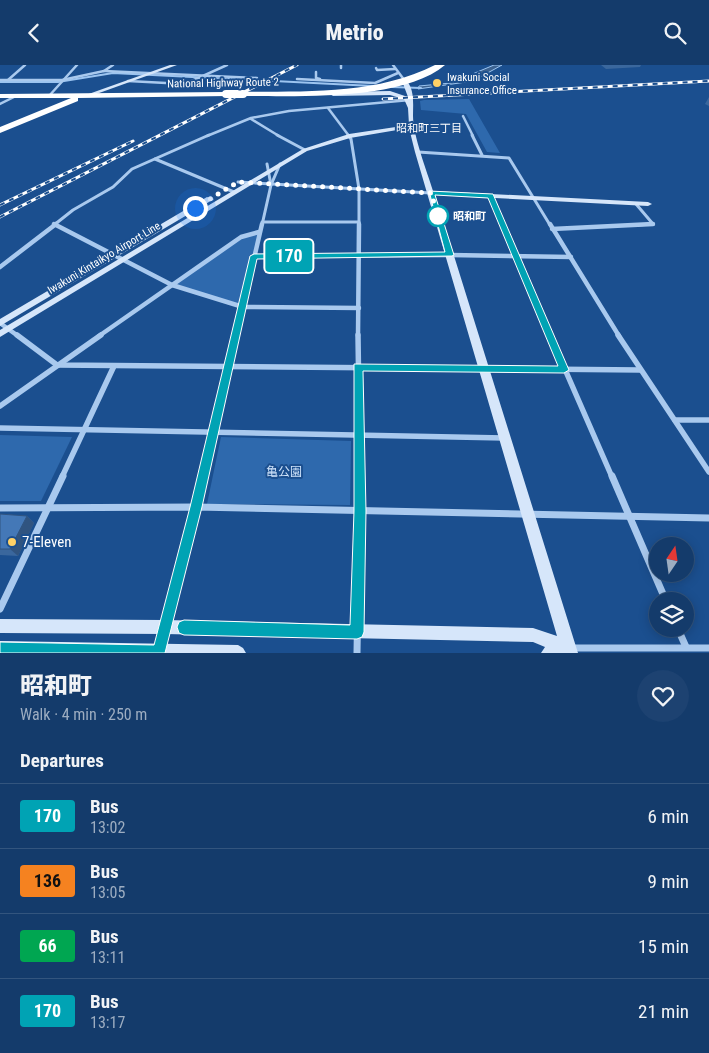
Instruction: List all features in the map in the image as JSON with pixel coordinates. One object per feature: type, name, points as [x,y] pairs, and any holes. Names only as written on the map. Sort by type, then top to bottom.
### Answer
[{"type":"highway","name":"National Highway Route 2","points":[[0,97],[313,93],[376,88],[394,84],[407,86],[420,76],[441,65]]},
{"type":"highway","points":[[0,130],[86,96]]},
{"type":"street","points":[[8,80],[25,65]]},
{"type":"street","points":[[49,96],[77,65]]},
{"type":"street","points":[[104,71],[113,65]]},
{"type":"street","points":[[86,96],[175,65]]},
{"type":"street","points":[[128,81],[185,84],[227,65]]},
{"type":"street","points":[[393,65],[407,86],[418,152],[570,650]]},
{"type":"street","points":[[376,67],[377,70],[395,69]]},
{"type":"street","points":[[0,80],[61,81],[104,71],[257,78]]},
{"type":"street","points":[[316,73],[316,78],[330,81]]},
{"type":"street","points":[[297,79],[375,83],[383,81],[390,73],[398,73]]},
{"type":"street","points":[[313,93],[390,93],[404,96],[409,100]]},
{"type":"street","points":[[0,104],[16,96]]},
{"type":"street","points":[[0,267],[83,203],[113,187],[132,169],[251,119],[288,111],[409,100]]},
{"type":"street","points":[[328,108],[347,134],[355,155],[359,189],[358,435],[360,511],[357,653]]},
{"type":"street","points":[[463,116],[482,155]]},
{"type":"street","points":[[251,119],[302,148]]},
{"type":"street","name":"Iwakuni Kintaikyo Airport Line","points":[[0,334],[124,259],[230,191],[238,182],[302,148],[347,134],[412,125]]},
{"type":"street","name":"Iwakuni Kintaikyo Airport Line","points":[[0,323],[115,255],[230,191],[248,184],[267,168],[280,164],[302,148]]},
{"type":"street","points":[[418,152],[509,157],[640,370],[668,414],[675,419],[709,472]]},
{"type":"street","points":[[155,159],[230,191]]},
{"type":"street","points":[[159,653],[214,432],[271,185],[280,164]]},
{"type":"street","points":[[267,168],[271,185]]},
{"type":"street","points":[[238,182],[648,204]]},
{"type":"street","points":[[490,196],[662,592]]},
{"type":"street","points":[[552,229],[653,224],[636,204]]},
{"type":"street","points":[[262,223],[359,222]]},
{"type":"street","points":[[54,224],[172,285],[243,307],[359,308]]},
{"type":"street","points":[[0,406],[241,237],[260,232]]},
{"type":"street","points":[[254,256],[515,255],[570,257]]},
{"type":"street","points":[[0,323],[57,365],[640,370]]},
{"type":"street","points":[[0,609],[114,366]]},
{"type":"street","points":[[675,419],[709,420]]},
{"type":"street","points":[[0,428],[504,438]]},
{"type":"street","points":[[0,508],[196,507],[709,518]]},
{"type":"street","points":[[0,626],[165,627],[533,635],[570,650]]},
{"type":"street","points":[[682,637],[686,647]]},
{"type":"street","points":[[550,653],[570,650],[709,648]]},
{"type":"street","points":[[0,649],[238,653]]},
{"type":"green space","points":[[469,99],[500,153],[487,152],[466,114],[421,110],[420,101],[424,100]]},
{"type":"green space","points":[[259,233],[243,307],[172,285],[241,237]]},
{"type":"green space","points":[[0,435],[72,437],[41,501],[0,501]]},
{"type":"green space","name":"亀公園","points":[[221,437],[351,441],[350,505],[207,504]]},
{"type":"shaded area","points":[[494,65],[502,65],[473,81],[418,89],[419,86],[451,83]]},
{"type":"building","points":[[0,514],[27,516],[10,549],[0,549]]},
{"type":"waterway","points":[[0,82],[58,82],[113,73],[373,86]]},
{"type":"waterway","points":[[392,87],[421,88]]},
{"type":"railway","points":[[0,217],[297,65]]},
{"type":"railway","points":[[383,99],[709,81]]},
{"type":"railway","points":[[0,205],[133,141]]},
{"type":"bus line","name":"170","points":[[0,649],[160,652],[196,507],[254,256],[450,255],[431,193],[490,196],[564,370],[358,367],[360,511],[357,632],[184,627]]},
{"type":"place","name":"Iwakuni Social Insurance Office","points":[[437,83]]},
{"type":"place","name":"昭和町","points":[[438,216]]},
{"type":"place","name":"7-Eleven","points":[[12,542]]},
{"type":"district","name":"昭和町三丁目","points":[[429,128]]},
{"type":"route","points":[[195,208],[238,182],[431,193],[438,216]]}]
